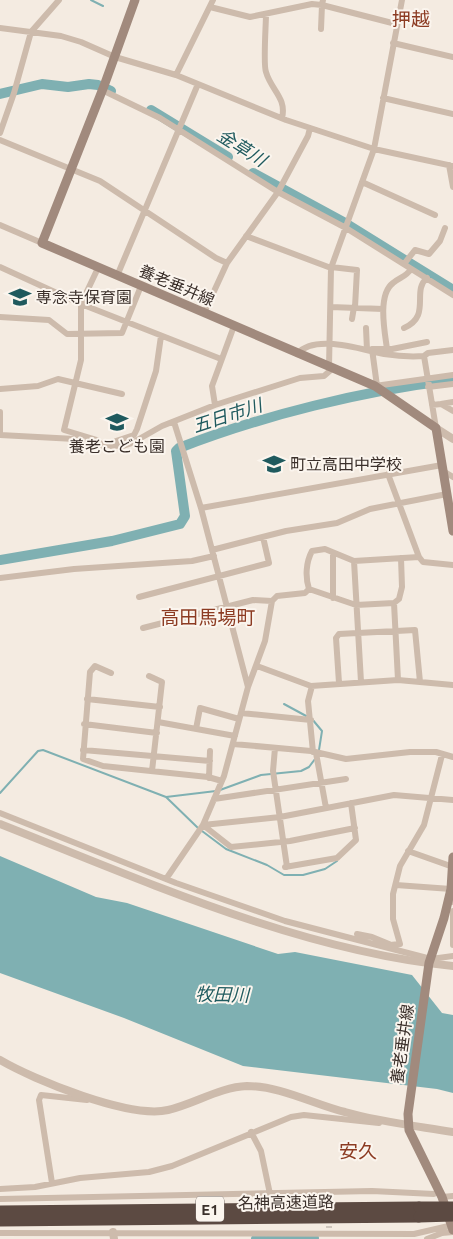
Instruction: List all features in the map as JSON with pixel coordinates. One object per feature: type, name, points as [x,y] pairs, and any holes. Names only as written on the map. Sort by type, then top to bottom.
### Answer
[{"type":"highway","name":"名神高速道路","points":[[0,1221],[419,1212],[453,1207]]},
{"type":"highway","name":"名神高速道路","points":[[0,1211],[419,1212],[453,1226]]},
{"type":"main road","points":[[42,243],[115,57],[134,0]]},
{"type":"main road","name":"養老垂井線","points":[[42,243],[380,389],[436,428]]},
{"type":"main road","points":[[436,428],[453,531]]},
{"type":"main road","name":"養老垂井線","points":[[453,857],[451,889],[430,961],[410,1092],[408,1124],[453,1226]]},
{"type":"street","points":[[0,132],[15,91],[31,32],[59,0]]},
{"type":"street","points":[[176,75],[213,0]]},
{"type":"street","points":[[0,412],[0,435],[74,439],[111,446],[132,443],[174,422],[215,405],[300,378],[324,376],[331,368],[331,268],[374,149],[402,0]]},
{"type":"street","points":[[210,7],[250,17],[322,3],[396,24]]},
{"type":"street","points":[[321,29],[322,3]]},
{"type":"street","points":[[266,14],[265,70],[282,102],[284,111],[282,118]]},
{"type":"street","points":[[0,28],[61,36],[115,57],[176,75],[310,128],[374,149],[451,166],[453,187]]},
{"type":"street","points":[[393,43],[453,57]]},
{"type":"street","points":[[117,276],[198,84]]},
{"type":"street","points":[[103,88],[160,118],[278,192],[406,262],[411,269],[453,294]]},
{"type":"street","points":[[383,98],[453,114]]},
{"type":"street","points":[[204,313],[227,263],[278,192],[310,128]]},
{"type":"street","points":[[0,140],[100,181],[200,248],[227,263]]},
{"type":"street","points":[[362,182],[436,215]]},
{"type":"street","points":[[0,225],[42,243]]},
{"type":"street","points":[[406,262],[414,250],[429,254],[440,241],[445,228]]},
{"type":"street","points":[[246,236],[331,268],[357,270],[355,306],[352,319]]},
{"type":"street","points":[[0,267],[81,304],[221,360]]},
{"type":"street","points":[[98,268],[81,304],[81,360],[64,430],[97,440],[103,446]]},
{"type":"street","points":[[387,349],[384,309],[387,291],[392,283],[406,277],[411,269]]},
{"type":"street","points":[[404,328],[414,322],[419,315],[421,284],[427,278]]},
{"type":"street","points":[[0,317],[49,320],[67,334],[122,333],[140,286]]},
{"type":"street","points":[[330,307],[355,306],[384,309]]},
{"type":"street","points":[[215,405],[212,386],[234,326]]},
{"type":"street","points":[[366,328],[369,350],[380,389],[427,378],[453,375]]},
{"type":"street","points":[[111,446],[116,441],[134,435],[137,429],[156,371],[161,336]]},
{"type":"street","points":[[369,350],[427,342]]},
{"type":"street","points":[[297,354],[300,350],[320,344],[330,344],[399,356],[424,356],[428,353],[453,350]]},
{"type":"street","points":[[424,356],[436,428],[453,439]]},
{"type":"street","points":[[0,389],[38,386],[58,379],[122,394]]},
{"type":"street","points":[[428,388],[453,384]]},
{"type":"street","points":[[432,405],[453,402]]},
{"type":"street","points":[[441,404],[453,411]]},
{"type":"street","points":[[174,422],[202,508],[248,687]]},
{"type":"street","points":[[202,508],[388,474],[442,468],[453,477]]},
{"type":"street","points":[[388,474],[397,503],[419,557],[423,562],[453,565]]},
{"type":"street","points":[[0,578],[139,563],[192,561],[263,537],[337,523],[370,509],[447,494]]},
{"type":"street","points":[[139,597],[269,564],[263,537]]},
{"type":"street","points":[[401,558],[402,587],[399,599],[394,604],[356,605],[309,589],[306,582],[308,558],[312,550],[325,549],[354,561],[401,558],[419,557]]},
{"type":"street","points":[[333,552],[333,598]]},
{"type":"street","points":[[354,561],[361,682]]},
{"type":"street","points":[[166,879],[203,825],[222,782],[248,687],[266,641],[272,602],[277,596],[305,593],[309,589]]},
{"type":"street","points":[[143,628],[253,600],[272,602]]},
{"type":"street","points":[[394,604],[398,680]]},
{"type":"street","points":[[339,683],[336,638],[339,634],[395,630],[416,630],[420,682]]},
{"type":"street","points":[[111,673],[95,666],[90,672],[84,724],[83,759],[103,766],[152,770],[209,778],[222,782]]},
{"type":"street","points":[[257,666],[312,686],[398,680],[453,685]]},
{"type":"street","points":[[149,676],[162,682],[155,757],[152,770]]},
{"type":"street","points":[[312,686],[308,701],[315,752],[326,808]]},
{"type":"street","points":[[87,699],[160,707]]},
{"type":"street","points":[[196,729],[200,708],[240,716],[311,720]]},
{"type":"street","points":[[158,722],[235,736]]},
{"type":"street","points":[[84,724],[157,733]]},
{"type":"street","points":[[233,744],[315,752],[346,759],[410,752],[436,752],[453,757]]},
{"type":"street","points":[[275,748],[272,771],[286,867],[336,858],[356,840],[351,804]]},
{"type":"street","points":[[83,750],[210,760]]},
{"type":"street","points":[[209,778],[210,751]]},
{"type":"street","points":[[357,934],[372,937],[389,946],[400,944],[392,904],[400,866],[424,825],[442,755]]},
{"type":"street","points":[[214,800],[346,779]]},
{"type":"street","points":[[203,825],[280,817],[394,795],[453,800]]},
{"type":"street","points":[[0,813],[166,879],[285,921],[389,946],[430,961],[453,956]]},
{"type":"street","points":[[0,824],[128,876],[226,910],[343,945],[453,966]]},
{"type":"street","points":[[203,825],[231,847],[282,842],[355,828]]},
{"type":"street","points":[[408,851],[453,867]]},
{"type":"street","points":[[396,885],[451,889],[453,902]]},
{"type":"street","points":[[453,911],[453,945]]},
{"type":"street","points":[[0,1060],[52,1084],[98,1100],[144,1112],[157,1112],[232,1088],[247,1086],[271,1089],[347,1113],[453,1132]]},
{"type":"street","points":[[52,1184],[39,1100],[41,1095],[98,1100]]},
{"type":"street","points":[[0,1189],[52,1184],[80,1178],[148,1172],[172,1166],[291,1117],[304,1115],[387,1124],[393,1122]]},
{"type":"street","points":[[251,1132],[261,1150],[270,1194]]},
{"type":"street","points":[[20,1188],[22,1202]]},
{"type":"street","points":[[0,1199],[22,1202],[183,1199],[372,1191],[453,1196]]},
{"type":"street","points":[[329,1192],[329,1199]]},
{"type":"street","points":[[184,1224],[184,1232]]},
{"type":"street","points":[[0,1233],[21,1229],[114,1236],[184,1232],[245,1236],[321,1236],[330,1231],[393,1236],[453,1226]]},
{"type":"street","points":[[427,1239],[453,1226]]},
{"type":"water","name":"牧田川","points":[[0,856],[96,897],[127,903],[278,954],[295,952],[412,975],[442,1013],[453,1015],[453,1093],[437,1089],[243,1066],[124,1018],[0,973]]},
{"type":"waterway","points":[[91,0],[103,6]]},
{"type":"waterway","name":"金草川","points":[[0,94],[42,84],[68,87],[89,84],[98,85],[111,91]]},
{"type":"waterway","name":"金草川","points":[[151,110],[228,157]]},
{"type":"waterway","name":"金草川","points":[[253,173],[345,223],[453,290]]},
{"type":"waterway","name":"五日市川","points":[[0,560],[112,541],[180,524],[185,516],[176,451],[179,448],[245,425],[314,406],[384,391],[453,380]]},
{"type":"waterway","points":[[284,704],[308,717]]},
{"type":"waterway","points":[[312,719],[322,731],[319,750]]},
{"type":"waterway","points":[[0,793],[38,751],[43,750],[166,797],[198,828]]},
{"type":"waterway","points":[[220,790],[261,775],[301,771],[309,767],[315,759]]},
{"type":"waterway","points":[[166,797],[216,791]]},
{"type":"waterway","points":[[202,831],[226,849],[267,865],[284,875],[303,875],[325,869],[337,861]]},
{"type":"waterway","points":[[256,1239],[261,1237],[314,1238]]},
{"type":"tunnel","points":[[329,1199],[329,1228]]},
{"type":"place","name":"専念寺保育園","points":[[20,297]]},
{"type":"place","name":"養老こども園","points":[[117,422]]},
{"type":"place","name":"町立高田中学校","points":[[274,464]]},
{"type":"district","name":"押越","points":[[411,19]]},
{"type":"district","name":"高田馬場町","points":[[208,617]]},
{"type":"district","name":"安久","points":[[358,1151]]}]
